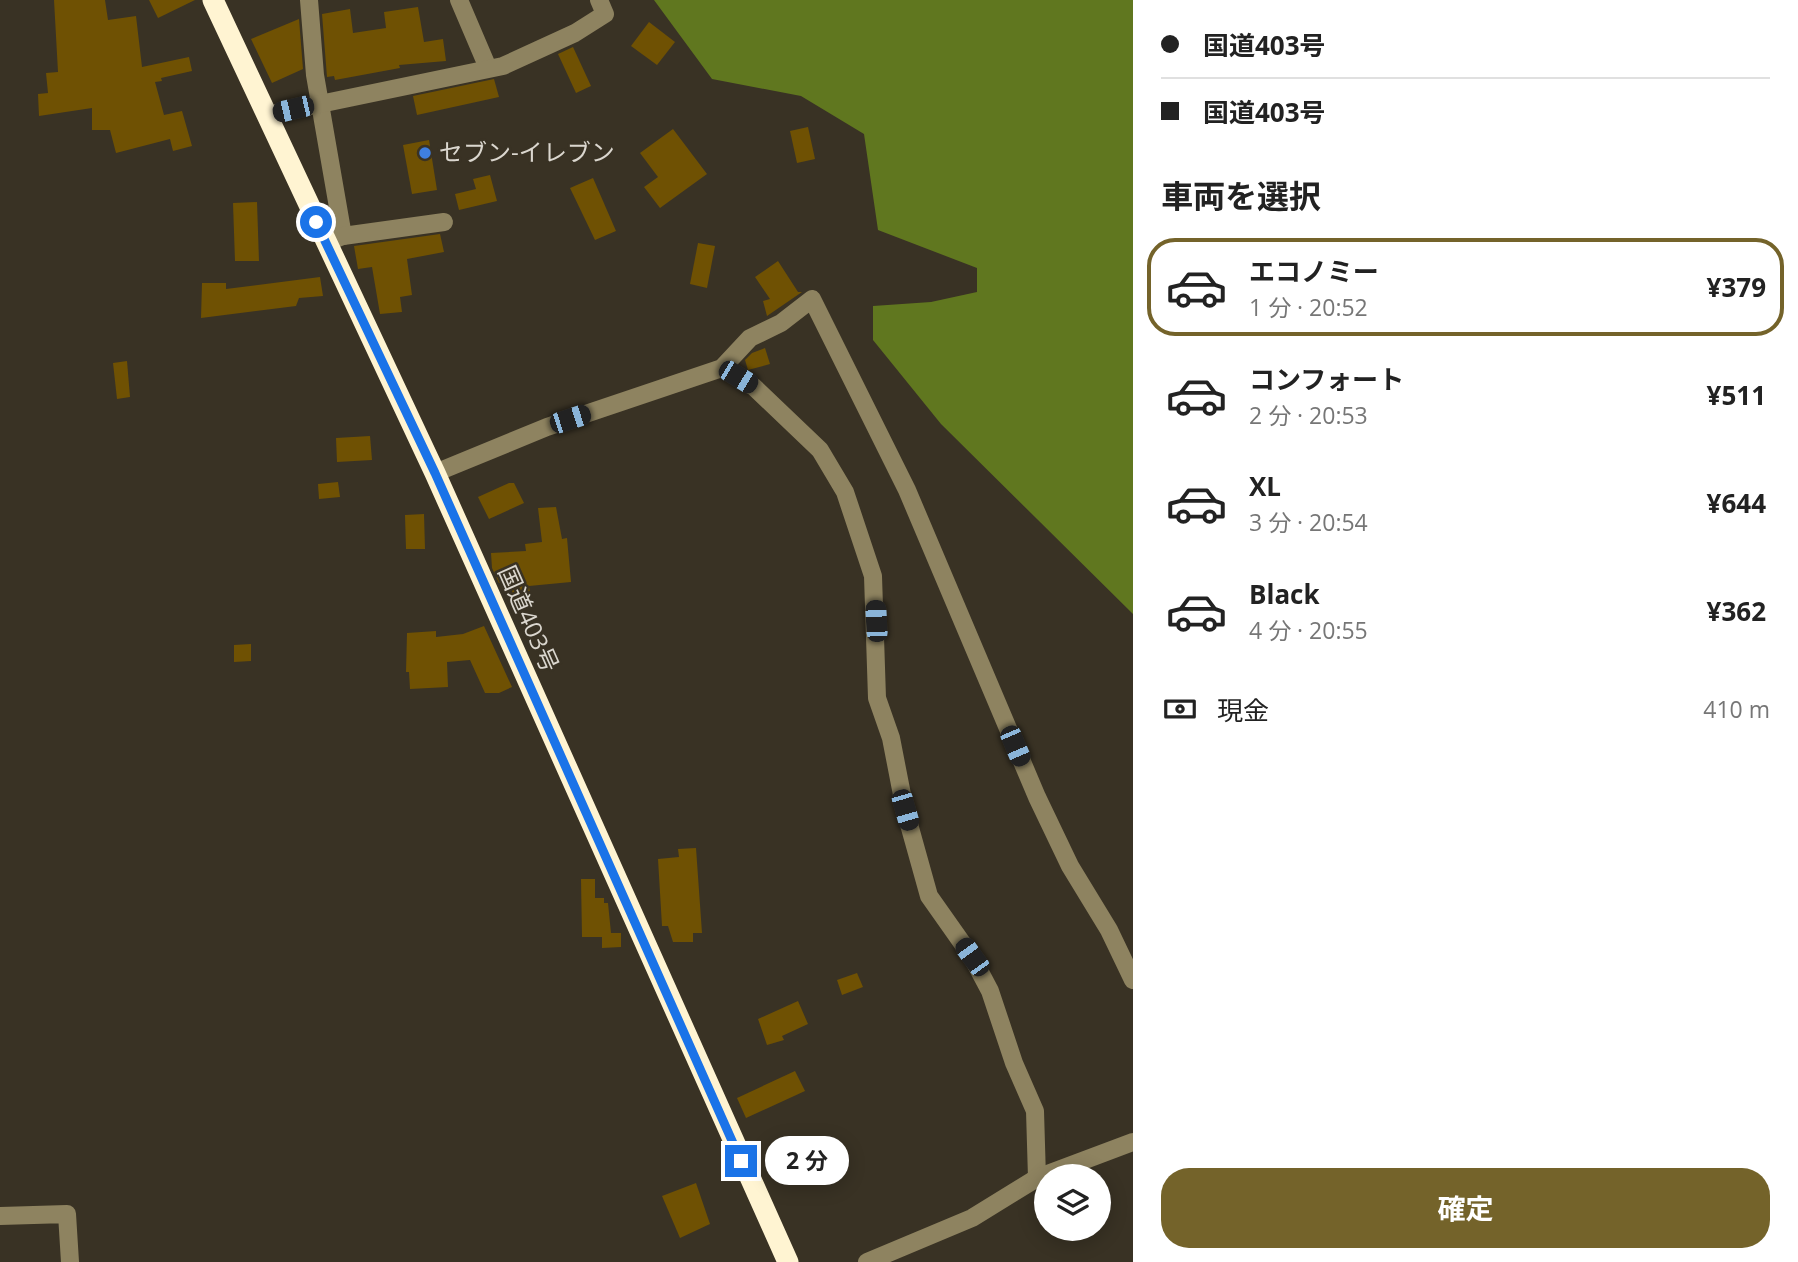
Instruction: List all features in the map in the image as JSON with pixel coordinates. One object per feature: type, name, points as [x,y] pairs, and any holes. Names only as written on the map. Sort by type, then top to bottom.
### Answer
[{"type":"highway","name":"国道403号","points":[[213,0],[267,115],[335,239],[435,473],[788,1262]]},
{"type":"street","points":[[309,0],[335,239],[444,222]]},
{"type":"street","points":[[459,0],[488,68]]},
{"type":"street","points":[[267,115],[503,66],[575,33],[605,14],[599,0]]},
{"type":"street","points":[[722,368],[751,338],[780,323],[812,299],[906,490],[1042,809],[1070,866],[1109,930],[1133,980]]},
{"type":"street","points":[[435,473],[547,427],[639,397],[711,369],[722,368],[754,387],[820,450],[845,492],[873,576],[877,698],[891,738],[905,810],[929,896],[972,957],[990,991],[1014,1063],[1035,1111],[1037,1164]]},
{"type":"street","points":[[1074,1164],[1133,1142]]},
{"type":"street","points":[[867,1262],[972,1218],[1034,1180]]},
{"type":"street","points":[[0,1216],[67,1214],[70,1262]]},
{"type":"green space","points":[[654,0],[1133,0],[1133,614],[941,424],[873,340],[873,306],[931,302],[977,292],[977,268],[878,230],[864,134],[801,96],[712,79]]},
{"type":"building","points":[[54,0],[105,0],[108,20],[136,16],[142,67],[189,57],[192,71],[161,78],[162,81],[155,82],[164,115],[182,111],[192,146],[173,151],[170,139],[116,153],[110,130],[92,130],[92,108],[39,116],[38,94],[48,93],[46,73],[58,72]]},
{"type":"building","points":[[149,0],[195,0],[158,18]]},
{"type":"building","points":[[418,7],[424,42],[443,39],[446,61],[399,65],[400,68],[335,80],[334,76],[327,77],[322,14],[350,9],[353,33],[386,28],[384,12]]},
{"type":"building","points":[[299,19],[303,69],[272,83],[251,39]]},
{"type":"building","points":[[649,22],[675,42],[657,65],[631,46]]},
{"type":"building","points":[[573,47],[591,86],[576,93],[558,54]]},
{"type":"building","points":[[494,79],[499,97],[417,115],[413,96]]},
{"type":"building","points":[[808,127],[815,159],[797,163],[790,131]]},
{"type":"building","points":[[673,129],[707,174],[660,208],[644,187],[658,177],[640,153]]},
{"type":"building","points":[[429,140],[437,190],[412,194],[403,145]]},
{"type":"building","points":[[490,175],[497,201],[459,210],[455,194],[476,189],[473,179]]},
{"type":"building","points":[[593,178],[616,231],[595,240],[570,188]]},
{"type":"building","points":[[257,202],[259,261],[235,261],[233,203]]},
{"type":"building","points":[[440,234],[444,252],[407,259],[412,295],[400,297],[402,312],[380,314],[372,267],[358,269],[354,246]]},
{"type":"building","points":[[698,243],[715,246],[707,288],[690,284]]},
{"type":"building","points":[[778,261],[798,292],[802,292],[767,316],[763,301],[770,299],[755,277]]},
{"type":"building","points":[[320,277],[323,296],[299,298],[296,306],[201,318],[202,283],[226,283],[226,289]]},
{"type":"building","points":[[765,348],[770,364],[748,370],[745,360],[752,353]]},
{"type":"building","points":[[127,361],[130,397],[117,399],[113,363]]},
{"type":"building","points":[[370,436],[372,460],[337,462],[336,438]]},
{"type":"building","points":[[338,482],[340,497],[319,499],[318,484]]},
{"type":"building","points":[[514,483],[524,503],[489,519],[478,497]]},
{"type":"building","points":[[556,507],[562,539],[567,538],[571,582],[529,586],[531,602],[514,604],[511,583],[499,583],[492,568],[491,553],[526,551],[525,544],[542,542],[538,508]]},
{"type":"building","points":[[424,514],[425,549],[406,549],[405,515]]},
{"type":"building","points":[[484,626],[512,687],[499,693],[485,693],[470,660],[447,662],[448,687],[410,689],[409,672],[406,672],[407,633],[436,631],[436,637],[463,634]]},
{"type":"building","points":[[251,644],[251,661],[234,662],[234,645]]},
{"type":"building","points":[[696,848],[702,933],[693,933],[693,942],[673,942],[668,926],[662,926],[658,859],[679,857],[678,849]]},
{"type":"building","points":[[581,879],[595,879],[595,898],[604,898],[604,903],[608,903],[611,933],[621,933],[621,947],[602,948],[602,937],[582,937]]},
{"type":"building","points":[[857,973],[863,987],[842,995],[837,980]]},
{"type":"building","points":[[798,1001],[808,1024],[782,1036],[784,1040],[767,1045],[758,1019]]},
{"type":"building","points":[[795,1071],[805,1091],[746,1118],[737,1098]]},
{"type":"building","points":[[696,1183],[710,1224],[680,1238],[662,1196]]},
{"type":"place","name":"セブン-イレブン","points":[[425,153]]},
{"type":"route","points":[[316,222],[435,473],[741,1161]]}]
